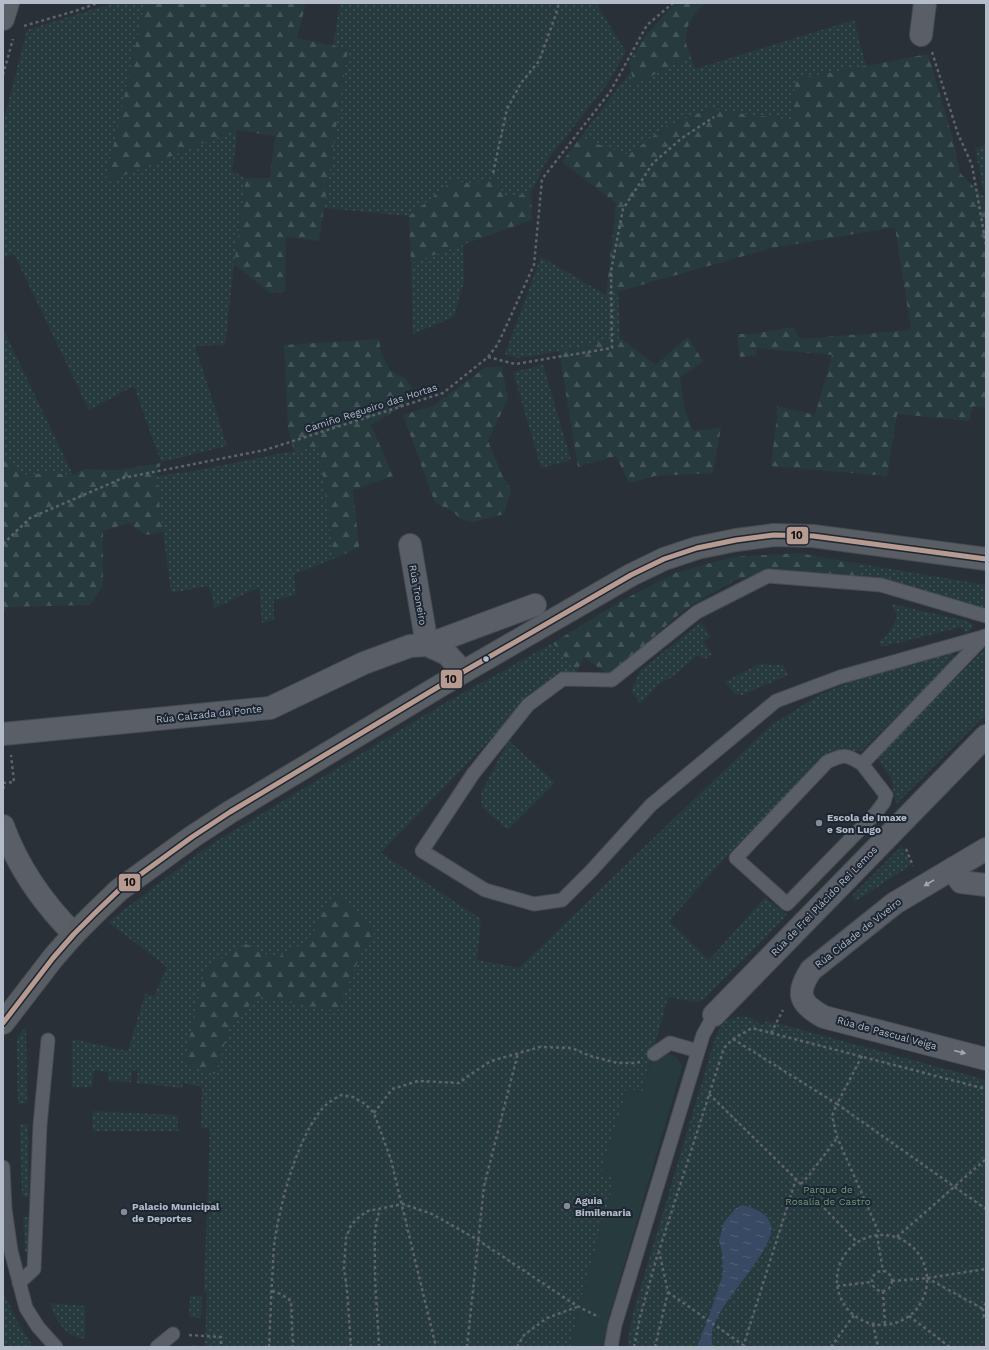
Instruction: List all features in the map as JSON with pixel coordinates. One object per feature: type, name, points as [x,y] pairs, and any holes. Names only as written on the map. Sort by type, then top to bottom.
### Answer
[{"type":"street","points":[[8,3],[13,23]]},
{"type":"street","points":[[921,35],[925,3]]},
{"type":"street","points":[[3,1023],[53,958],[74,934],[119,890],[192,837],[230,812],[463,672],[630,575],[664,559],[697,548],[736,540],[774,535],[813,536],[986,559]]},
{"type":"street","name":"Rúa Troneiro","points":[[410,545],[427,645]]},
{"type":"street","name":"Rúa Calzada da Ponte","points":[[7,743],[270,708],[364,663],[410,646],[427,645],[535,605]]},
{"type":"street","points":[[427,645],[447,654],[463,672]]},
{"type":"street","name":"Rúa de Frei Plácido Rei Lemos","points":[[714,1015],[986,736]]},
{"type":"street","points":[[3,826],[20,864],[36,890],[60,920],[74,934]]},
{"type":"street","name":"Rúa Cidade de Viveiro","points":[[802,989],[804,980],[811,970],[895,903],[986,849]]},
{"type":"street","points":[[952,870],[961,882],[986,885]]},
{"type":"street","name":"Rúa de Pascual Veiga","points":[[802,989],[803,1000],[811,1010],[824,1017],[986,1059]]},
{"type":"lane","points":[[986,616],[881,585],[768,576],[697,612],[612,680],[563,679],[528,705],[473,774],[422,851],[485,890],[534,904],[562,900],[591,871],[651,805],[776,701],[840,677],[986,636]]},
{"type":"lane","points":[[862,764],[986,636]]},
{"type":"lane","points":[[841,756],[851,757],[862,764],[886,795],[884,802],[876,813],[787,904],[736,858],[828,762],[841,756]]},
{"type":"lane","points":[[610,1347],[615,1325],[703,1035],[714,1015]]},
{"type":"lane","points":[[19,1283],[34,1269],[40,1125],[48,1040]]},
{"type":"lane","points":[[654,1054],[670,1043],[698,1051]]},
{"type":"lane","points":[[3,1167],[5,1209],[10,1251],[26,1308],[38,1327],[56,1347]]},
{"type":"lane","points":[[157,1347],[173,1334]]},
{"type":"path","points":[[13,23],[75,11],[98,3]]},
{"type":"path","points":[[493,174],[507,109],[521,83],[539,61],[559,3]]},
{"type":"path","name":"Camiño Regueiro das Hortas","points":[[4,541],[30,518],[123,478],[265,450],[436,396],[443,393],[488,357],[498,344],[534,266],[542,179],[610,92],[647,25],[673,3]]},
{"type":"path","points":[[921,35],[932,52],[958,134],[972,165],[986,245]]},
{"type":"path","points":[[488,357],[515,364],[612,348],[611,271],[623,209],[653,163],[682,138],[714,117]]},
{"type":"path","points":[[5,791],[3,785],[14,782],[7,743]]},
{"type":"path","points":[[771,1033],[783,1010]]},
{"type":"path","points":[[634,1347],[659,1251],[709,1094],[724,1048],[733,1039],[752,1028],[986,1089]]},
{"type":"path","points":[[733,1039],[837,1104],[986,1209]]},
{"type":"path","points":[[374,1113],[392,1090],[418,1081],[459,1083],[491,1061],[540,1047],[572,1048],[590,1056],[617,1063],[635,1063],[649,1059],[654,1054]]},
{"type":"path","points":[[467,1347],[484,1186],[518,1053]]},
{"type":"path","points":[[862,1056],[832,1116],[837,1137],[878,1235],[883,1271]]},
{"type":"path","points":[[709,1094],[796,1179],[857,1242]]},
{"type":"path","points":[[269,1347],[274,1248],[278,1220],[284,1198],[296,1158],[309,1129],[318,1113],[328,1102],[341,1095],[353,1097],[365,1104],[374,1113],[391,1160],[403,1204],[436,1347]]},
{"type":"path","points":[[800,1184],[810,1174],[837,1137]]},
{"type":"path","points":[[898,1238],[986,1159]]},
{"type":"path","points":[[668,1292],[743,1346],[796,1179]]},
{"type":"path","points":[[350,1347],[347,1290],[344,1268],[346,1238],[351,1225],[360,1216],[368,1211],[403,1204],[432,1214],[478,1240],[577,1306],[547,1318],[524,1335],[517,1347]]},
{"type":"path","points":[[379,1347],[374,1243],[377,1219],[381,1209]]},
{"type":"path","points":[[878,1235],[889,1235],[909,1244],[918,1253],[924,1265],[927,1278],[925,1292],[919,1306],[909,1316],[898,1322],[885,1324],[873,1324],[854,1316],[840,1297],[837,1286],[837,1273],[841,1261],[848,1250],[857,1242],[866,1237],[878,1235]]},
{"type":"path","points":[[655,1347],[668,1292],[659,1251]]},
{"type":"path","points":[[892,1281],[927,1278],[986,1269]]},
{"type":"path","points":[[879,1271],[886,1271],[890,1275],[892,1281],[892,1284],[888,1289],[883,1291],[880,1291],[874,1287],[872,1282],[874,1275],[879,1271]]},
{"type":"path","points":[[927,1278],[983,1309]]},
{"type":"path","points":[[837,1286],[872,1282]]},
{"type":"path","points":[[272,1291],[281,1294],[291,1301],[293,1347]]},
{"type":"path","points":[[883,1291],[885,1324]]},
{"type":"path","points":[[986,1303],[983,1309],[986,1320]]},
{"type":"path","points":[[832,1347],[854,1316]]},
{"type":"path","points":[[909,1316],[950,1347]]},
{"type":"path","points":[[873,1324],[878,1347]]},
{"type":"path","points":[[207,1335],[221,1337],[221,1347]]},
{"type":"green space","points":[[113,3],[145,3],[105,183],[236,130],[237,135],[232,171],[246,178],[225,345],[195,346],[227,446],[161,462],[134,386],[89,410],[14,254],[3,258],[3,123],[27,30]]},
{"type":"green space","points":[[145,3],[306,3],[297,38],[348,49],[319,241],[286,237],[285,292],[270,293],[234,264],[246,178],[270,178],[275,136],[236,130],[105,183]]},
{"type":"green space","points":[[340,3],[596,3],[626,52],[608,83],[545,163],[531,193],[506,197],[494,180],[468,183],[453,181],[409,216],[324,208],[348,49],[333,46]]},
{"type":"green space","points":[[675,3],[706,3],[691,19],[687,29],[686,43],[691,56],[634,85],[629,62],[644,38]]},
{"type":"green space","points":[[854,20],[866,66],[796,79],[791,120],[709,109],[667,126],[628,155],[580,138],[631,71],[635,84],[691,56],[695,69]]},
{"type":"green space","points":[[928,54],[953,139],[960,173],[984,197],[986,204],[986,408],[973,406],[969,421],[897,414],[887,476],[771,466],[777,406],[815,415],[832,355],[757,348],[756,356],[740,357],[737,334],[750,334],[794,327],[800,339],[911,330],[895,227],[772,248],[606,295],[616,203],[562,162],[580,138],[628,155],[667,126],[709,109],[791,120],[796,79]]},
{"type":"green space","points":[[986,145],[986,204],[975,148]]},
{"type":"green space","points":[[494,180],[506,197],[531,193],[532,220],[411,263],[409,216],[453,181],[468,183]]},
{"type":"green space","points":[[463,245],[464,281],[454,317],[413,334],[411,263]]},
{"type":"green space","points":[[541,257],[606,295],[618,292],[620,338],[518,358],[505,354]]},
{"type":"green space","points":[[3,329],[73,475],[50,473],[21,475],[3,456]]},
{"type":"green space","points":[[688,336],[703,362],[680,377],[684,407],[693,431],[721,427],[713,473],[655,476],[629,483],[616,456],[578,467],[559,351],[620,338],[656,365]]},
{"type":"green space","points":[[379,339],[381,353],[390,370],[405,378],[419,396],[371,425],[393,476],[353,490],[359,547],[334,559],[319,446],[294,451],[288,430],[284,345]]},
{"type":"green space","points":[[543,365],[571,460],[541,468],[513,372]]},
{"type":"green space","points":[[486,367],[502,367],[508,399],[488,441],[502,475],[511,490],[504,514],[474,522],[462,520],[452,511],[435,503],[403,415],[433,406]]},
{"type":"green space","points":[[319,446],[334,559],[294,574],[296,595],[274,600],[274,620],[262,623],[259,587],[215,608],[209,586],[171,593],[156,476],[194,471]]},
{"type":"green space","points":[[3,456],[21,475],[50,473],[73,475],[84,469],[118,470],[161,463],[156,476],[163,532],[146,535],[129,523],[103,531],[103,586],[90,605],[7,607],[3,616]]},
{"type":"green space","points":[[799,553],[861,564],[859,578],[782,570],[737,579],[685,609],[610,675],[584,658],[576,672],[553,643],[621,601],[677,572],[732,557]]},
{"type":"green space","points":[[861,564],[986,585],[986,608],[966,606],[859,578]]},
{"type":"green space","points":[[891,604],[963,620],[973,624],[972,629],[966,633],[962,627],[881,647],[879,640],[887,634],[896,619],[896,614]]},
{"type":"green space","points":[[701,622],[711,636],[704,642],[712,654],[705,659],[698,655],[672,677],[658,685],[640,704],[631,691],[640,671]]},
{"type":"green space","points":[[553,643],[576,672],[556,674],[529,699],[381,853],[481,919],[477,960],[519,968],[770,726],[819,695],[860,678],[952,653],[956,657],[861,751],[845,751],[812,770],[723,860],[669,921],[709,960],[765,897],[787,915],[703,1000],[695,1002],[668,997],[642,1093],[627,1088],[602,1173],[615,1178],[577,1314],[571,1347],[189,1347],[189,1345],[205,1346],[207,1291],[204,1291],[210,1129],[201,1128],[202,1089],[200,1086],[185,1084],[183,1080],[182,1088],[137,1083],[138,1071],[132,1070],[131,1082],[108,1081],[108,1072],[94,1070],[92,1087],[72,1087],[72,1039],[128,1051],[145,994],[154,996],[167,967],[108,922],[207,847],[445,703]],"holes":[[[326,905],[371,939],[365,944],[337,1011],[258,996],[230,1027],[215,1074],[246,944],[275,959],[310,940]]]},
{"type":"green space","points":[[986,648],[986,714],[896,804],[891,778],[876,756]]},
{"type":"green space","points":[[759,664],[783,665],[788,675],[742,695],[735,694],[725,682]]},
{"type":"green space","points":[[509,741],[555,783],[508,830],[482,807],[481,793]]},
{"type":"green space","points":[[902,846],[911,865],[856,901],[852,896]]},
{"type":"green space","points":[[337,894],[376,930],[371,939],[365,944],[337,1011],[258,996],[230,1027],[215,1074],[184,1063],[205,968],[246,944],[275,959],[310,940],[326,905]]},
{"type":"green space","name":"Parque de Rosalía de Castro","points":[[741,1016],[752,1018],[762,1025],[767,1021],[776,1023],[986,1080],[986,1347],[627,1347],[633,1313],[716,1035],[726,1022],[732,1018]]},
{"type":"green space","points":[[24,1028],[26,1029],[27,1103],[18,1104],[17,1038]]},
{"type":"green space","points":[[666,1053],[677,1058],[682,1067],[609,1317],[603,1347],[571,1347],[577,1314],[615,1178],[601,1173],[627,1088],[642,1093],[651,1062],[654,1058]]},
{"type":"green space","points":[[92,1111],[178,1115],[178,1131],[93,1131]]},
{"type":"green space","points":[[20,1124],[28,1124],[29,1197],[22,1197]]},
{"type":"green space","points":[[23,1217],[30,1217],[30,1252],[25,1252]]},
{"type":"green space","points":[[3,1291],[16,1319],[33,1347],[3,1347]]},
{"type":"green space","points":[[190,1296],[202,1296],[201,1318],[189,1317]]},
{"type":"green space","points":[[50,1303],[85,1306],[85,1339],[68,1333],[61,1326]]},
{"type":"water","points":[[742,1205],[755,1209],[766,1217],[771,1225],[770,1235],[765,1248],[716,1320],[712,1334],[713,1347],[697,1347],[723,1274],[722,1251],[719,1241],[724,1222],[735,1209]]},
{"type":"transit line","name":"10","points":[[3,1023],[53,958],[95,913],[119,890],[192,837],[230,812],[463,672],[631,575],[664,559],[697,548],[736,540],[774,535],[813,536],[986,559]]},
{"type":"place","name":"Escola de Imaxe e Son Lugo","points":[[819,823]]},
{"type":"place","name":"Aguia Bimilenaria","points":[[567,1206]]},
{"type":"place","name":"Palacio Municipal de Deportes","points":[[124,1212]]}]
